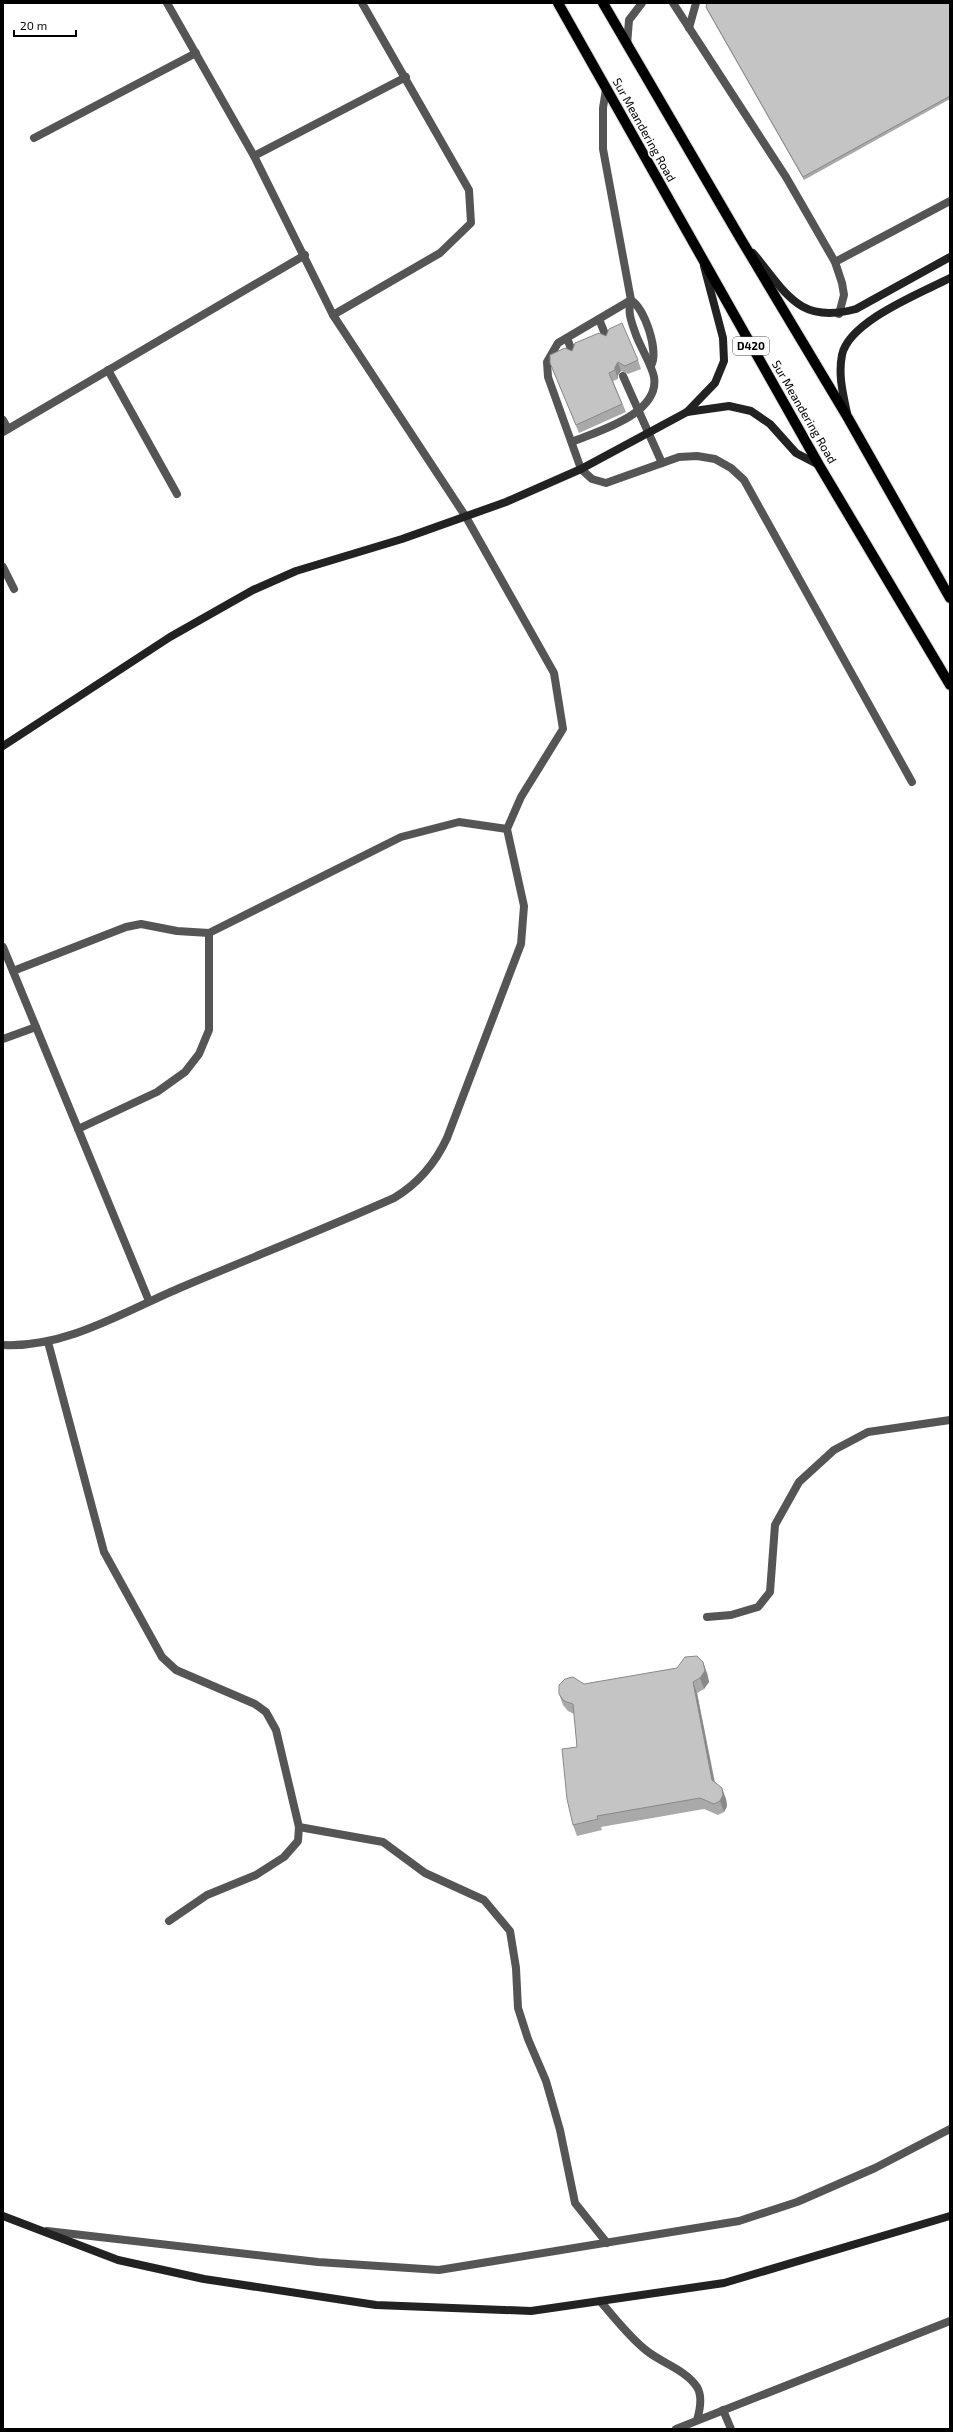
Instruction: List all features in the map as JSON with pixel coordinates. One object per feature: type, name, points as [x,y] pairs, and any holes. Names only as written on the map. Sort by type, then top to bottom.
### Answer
[{"type":"main road","name":"Sur Meandering Road","points":[[558,3],[819,465],[950,685]]},
{"type":"main road","points":[[603,3],[739,236],[848,418],[950,598]]},
{"type":"street","points":[[3,1345],[48,1342],[76,1334],[149,1301],[394,1198],[417,1183],[435,1162],[447,1138],[521,944],[524,906],[507,829],[521,797],[563,729],[554,673],[466,517],[333,314],[305,255],[254,156],[167,3]]},
{"type":"street","points":[[333,314],[440,253],[471,223],[469,190],[406,77],[362,3]]},
{"type":"street","points":[[627,45],[629,20],[642,3]]},
{"type":"street","points":[[673,3],[786,177],[835,262],[842,283],[844,295],[839,314]]},
{"type":"street","points":[[689,28],[696,3]]},
{"type":"street","points":[[34,138],[196,53]]},
{"type":"street","points":[[254,156],[406,77]]},
{"type":"street","points":[[572,442],[600,427],[639,412],[648,402],[654,391],[654,378],[651,366],[642,351],[630,317],[631,300],[603,149],[603,108],[606,89]]},
{"type":"street","points":[[835,262],[950,201]]},
{"type":"street","points":[[739,236],[796,305],[811,311],[839,314],[856,309],[950,257]]},
{"type":"street","points":[[3,420],[5,430],[305,255]]},
{"type":"street","points":[[3,746],[170,637],[253,590],[296,571],[402,540],[466,517],[581,469],[649,434],[687,412],[715,383],[724,361],[723,338],[703,262]]},
{"type":"street","points":[[848,418],[841,373],[842,354],[847,344],[871,320],[950,278]]},
{"type":"street","points":[[631,300],[567,338],[553,349],[547,362],[547,370],[581,469],[592,479],[606,483],[679,457],[697,456],[709,458],[731,468],[744,480],[912,782]]},
{"type":"street","points":[[631,300],[640,308],[654,348],[654,360],[651,366]]},
{"type":"street","points":[[599,319],[607,339]]},
{"type":"street","points":[[567,338],[572,354]]},
{"type":"street","points":[[108,370],[177,494]]},
{"type":"street","points":[[623,376],[662,463]]},
{"type":"street","points":[[687,412],[728,406],[751,411],[770,424],[796,453],[819,465]]},
{"type":"street","points":[[3,567],[14,589]]},
{"type":"street","points":[[13,971],[141,924],[178,931],[209,933],[401,837],[459,822],[507,829]]},
{"type":"street","points":[[78,1129],[157,1092],[185,1072],[198,1054],[209,1030],[209,933]]},
{"type":"street","points":[[3,947],[149,1301]]},
{"type":"street","points":[[3,1039],[36,1027]]},
{"type":"street","points":[[48,1342],[104,1552],[162,1657],[176,1670],[256,1704],[266,1712],[276,1730],[299,1827],[298,1841],[284,1857],[256,1875],[207,1895],[169,1921]]},
{"type":"street","points":[[708,1617],[731,1615],[758,1607],[770,1592],[775,1525],[800,1482],[834,1450],[868,1432],[950,1420]]},
{"type":"street","points":[[299,1827],[383,1842],[425,1873],[484,1900],[510,1931],[516,1968],[518,2008],[528,2039],[546,2081],[560,2130],[575,2203],[607,2243]]},
{"type":"street","points":[[47,2231],[318,2262],[439,2270],[739,2221],[797,2202],[875,2168],[950,2129]]},
{"type":"street","points":[[3,2216],[47,2231],[118,2260],[204,2279],[376,2305],[531,2311],[724,2283],[950,2216]]},
{"type":"street","points":[[600,2301],[629,2335],[647,2351],[678,2371],[698,2388],[701,2406],[698,2420]]},
{"type":"street","points":[[676,2429],[950,2321]]},
{"type":"street","points":[[723,2410],[731,2429]]},
{"type":"building","points":[[707,3],[950,3],[950,96],[803,177],[706,7]]},
{"type":"building","points":[[622,323],[638,360],[625,366],[618,362],[615,370],[609,373],[622,404],[576,425],[550,363],[550,355],[565,348],[572,351],[575,343],[599,333],[606,336],[609,329]]},
{"type":"building","points":[[697,1656],[703,1662],[705,1671],[700,1678],[693,1682],[712,1780],[722,1788],[723,1795],[720,1801],[714,1804],[700,1798],[597,1816],[598,1819],[573,1825],[567,1799],[562,1749],[577,1747],[573,1704],[564,1701],[559,1694],[559,1685],[565,1679],[573,1677],[584,1684],[677,1668],[685,1657]]}]
